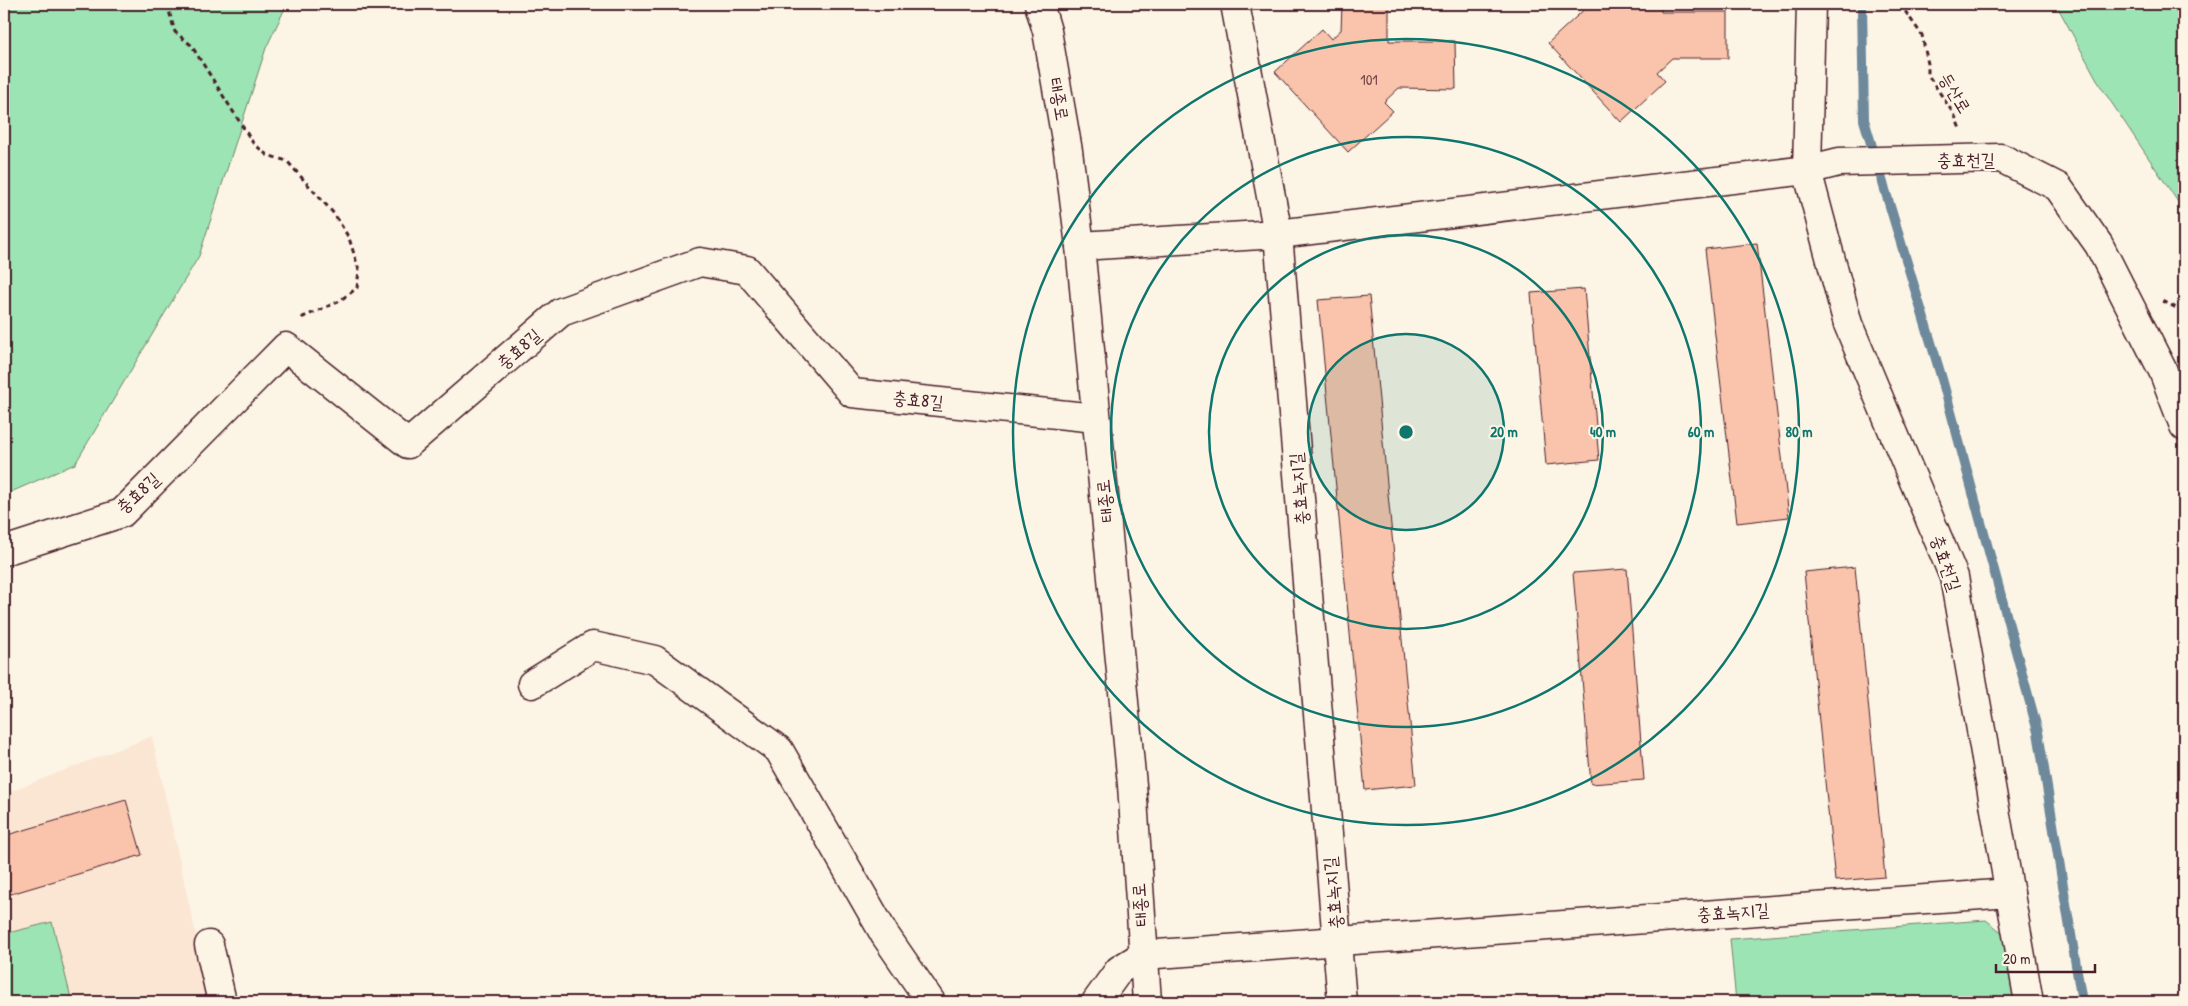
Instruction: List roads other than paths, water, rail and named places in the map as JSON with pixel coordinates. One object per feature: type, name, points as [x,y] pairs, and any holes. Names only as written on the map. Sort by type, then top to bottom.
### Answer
[{"type":"street","name":"태종로","points":[[1039,4],[1047,31],[1068,151],[1080,246],[1132,786],[1146,1002]]},
{"type":"street","name":"충효녹지길","points":[[1235,4],[1278,234],[1342,1002]]},
{"type":"street","name":"충효천길","points":[[1811,4],[1807,170],[1848,324],[1954,577],[2029,1002]]},
{"type":"street","name":"충효천길","points":[[1807,170],[1839,162],[2001,158],[2058,186],[2099,244],[2163,371],[2184,426]]},
{"type":"street","points":[[1080,246],[1278,234],[1807,170]]},
{"type":"street","name":"충효8길","points":[[4,551],[122,513],[286,347],[408,444],[561,312],[700,262],[747,270],[852,394],[1096,418]]},
{"type":"street","points":[[532,684],[593,646],[654,660],[779,750],[885,935],[931,1002]]},
{"type":"street","name":"충효녹지길","points":[[1337,943],[1781,908],[2010,893]]},
{"type":"street","points":[[1096,1002],[1119,970],[1143,955],[1337,943]]},
{"type":"street","points":[[209,945],[222,1002]]},
{"type":"waterway","points":[[1862,4],[1864,120],[1942,379],[2038,732],[2082,1002]]}]
